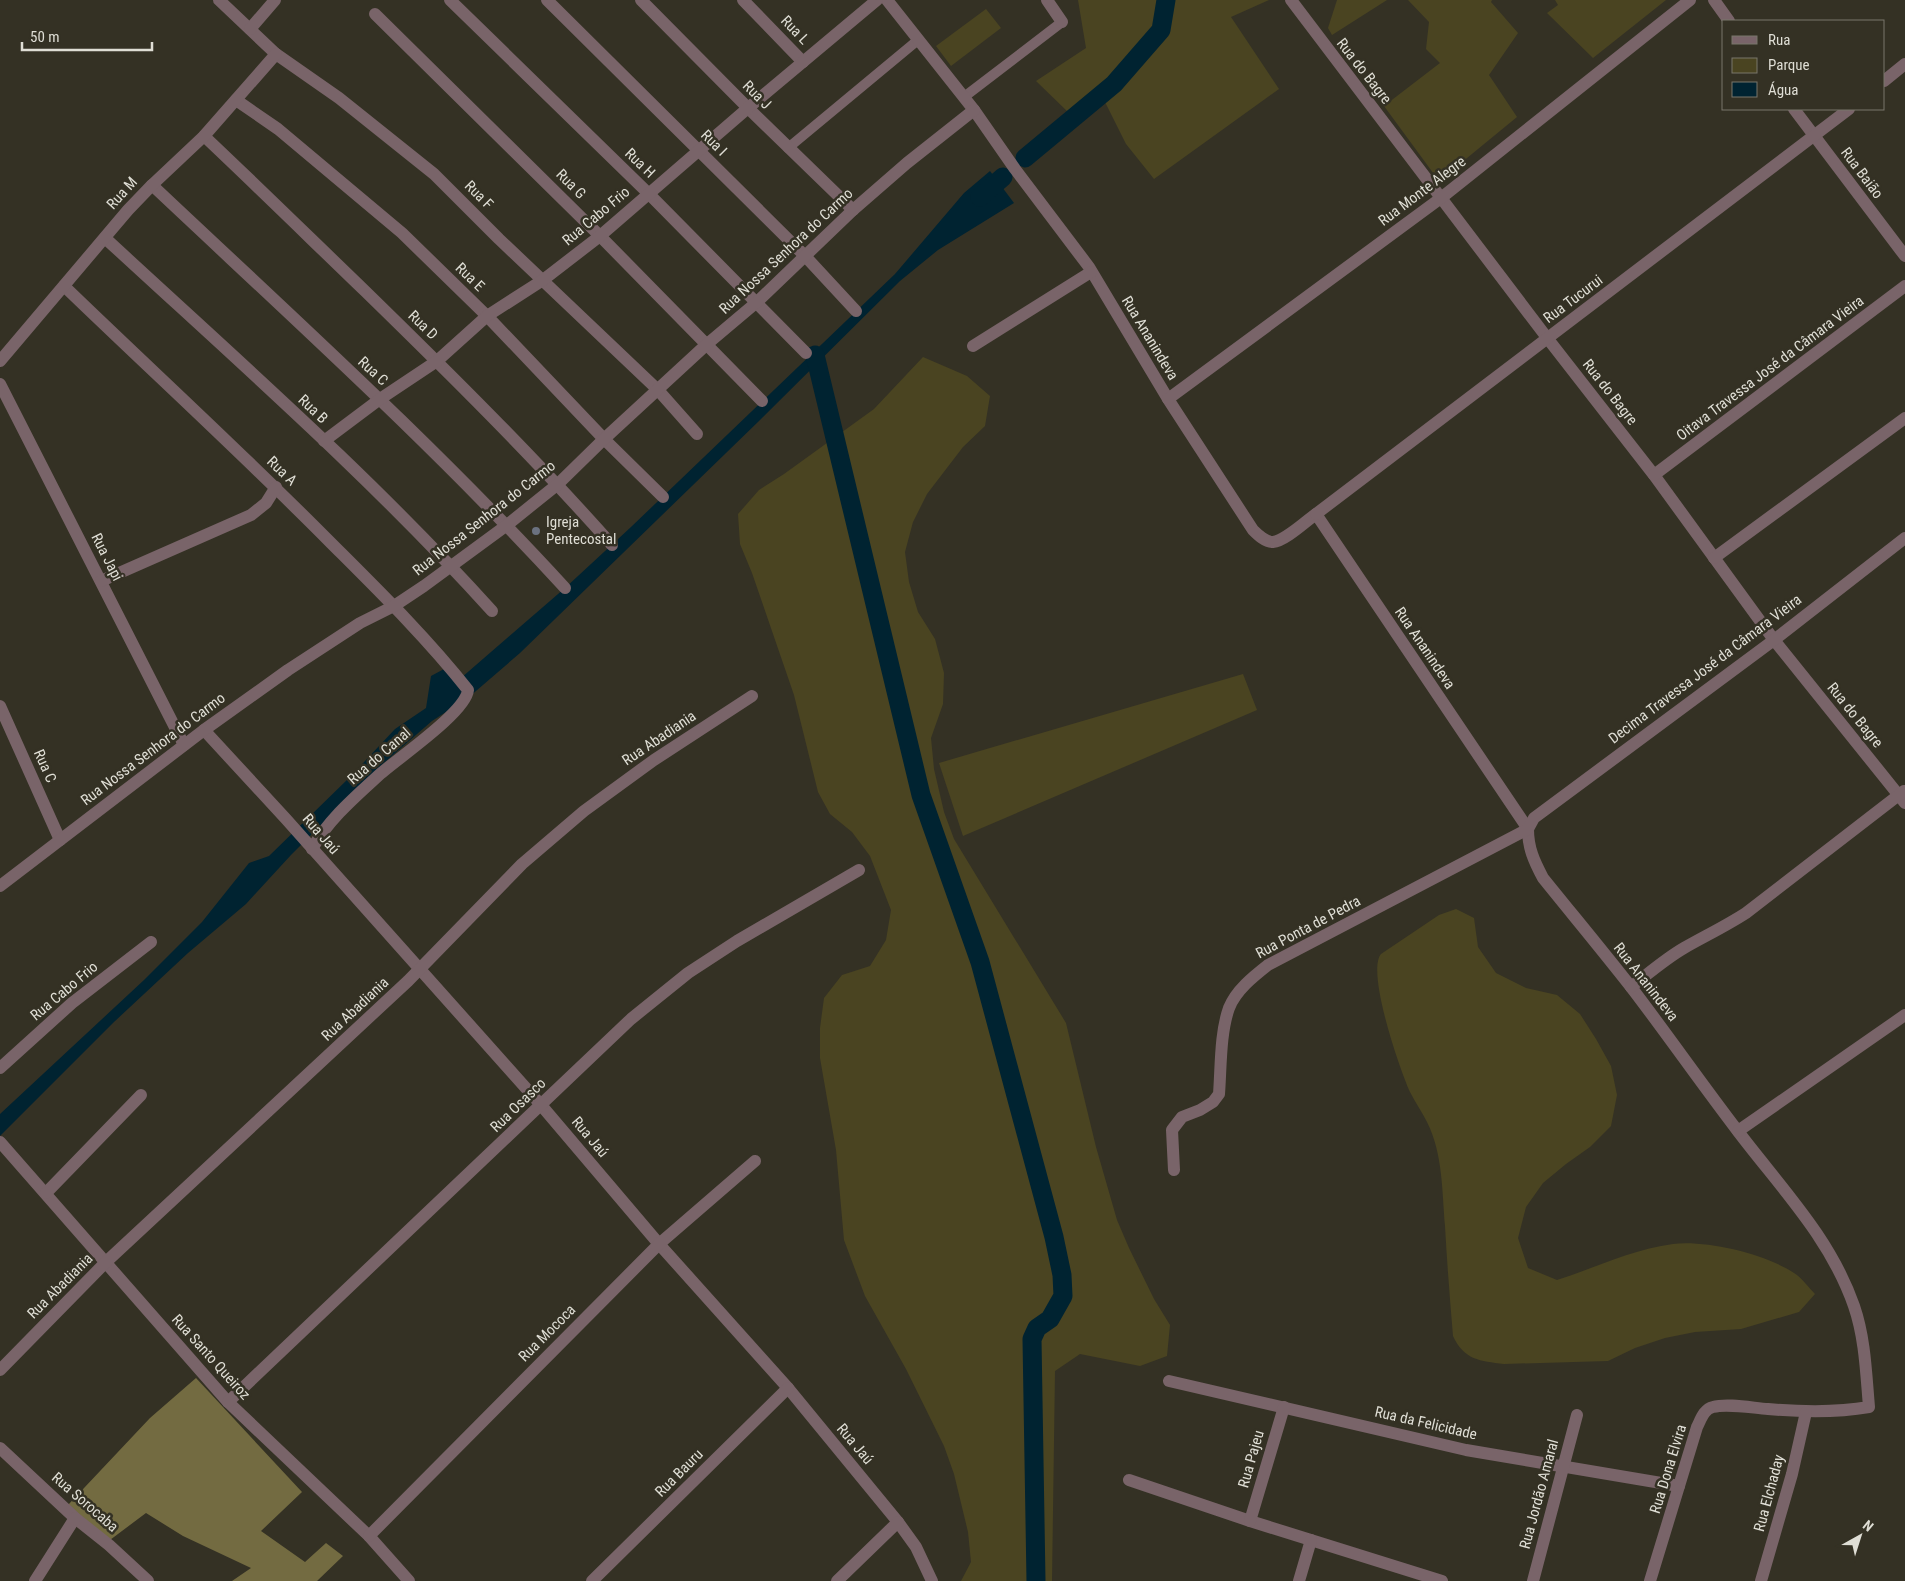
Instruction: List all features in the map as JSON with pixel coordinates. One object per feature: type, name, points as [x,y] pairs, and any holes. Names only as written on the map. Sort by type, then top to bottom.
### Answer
[{"type":"street","name":"Rua F","points":[[220,0],[276,54],[339,98],[434,174],[499,239],[658,390],[697,434]]},
{"type":"street","points":[[250,29],[275,0]]},
{"type":"street","name":"Rua H","points":[[450,0],[649,194],[806,352]]},
{"type":"street","name":"Rua I","points":[[547,0],[806,256],[856,311]]},
{"type":"street","name":"Rua J","points":[[641,0],[788,148],[854,210]]},
{"type":"street","name":"Rua L","points":[[743,0],[803,62]]},
{"type":"street","name":"Rua Cabo Frio","points":[[324,440],[380,399],[437,361],[487,316],[543,280],[600,236],[877,0]]},
{"type":"street","name":"Rua Ananindeva","points":[[887,0],[974,110],[1091,272],[1168,399],[1253,530],[1262,539],[1273,542],[1283,538],[1316,514],[1528,829],[1528,842],[1532,858],[1543,878],[1631,987],[1828,1249],[1854,1307],[1864,1346],[1869,1406]]},
{"type":"street","points":[[1047,0],[1062,22]]},
{"type":"street","name":"Rua do Bagre","points":[[1291,0],[1548,339],[1654,475],[1774,640],[1903,796]]},
{"type":"street","name":"Rua Monte Alegre","points":[[1168,399],[1441,198],[1690,0]]},
{"type":"street","points":[[1714,0],[1729,20]]},
{"type":"street","name":"Rua G","points":[[375,14],[600,236],[762,400]]},
{"type":"street","name":"Rua M","points":[[0,361],[152,185],[204,136],[276,54]]},
{"type":"street","points":[[1885,80],[1905,64]]},
{"type":"street","name":"Rua E","points":[[236,100],[278,129],[402,233],[487,316],[604,439],[663,497]]},
{"type":"street","name":"Rua Nossa Senhora do Carmo","points":[[0,886],[204,730],[288,670],[360,624],[394,606],[507,525],[558,484],[604,439],[706,345],[757,302],[854,210],[907,163],[974,110]]},
{"type":"street","name":"Rua Baião","points":[[1795,110],[1905,256]]},
{"type":"street","name":"Rua Tucurui","points":[[1316,514],[1848,110]]},
{"type":"street","name":"Rua D","points":[[204,136],[437,361],[558,484],[612,545]]},
{"type":"street","name":"Rua C","points":[[152,185],[380,399],[507,525],[565,588]]},
{"type":"street","name":"Rua B","points":[[105,238],[324,440],[452,566],[492,612]]},
{"type":"street","points":[[973,346],[1091,272]]},
{"type":"street","name":"Rua A","points":[[64,286],[276,487],[394,606],[468,690]]},
{"type":"street","name":"Oitava Travessa José da Câmara Vieira","points":[[1654,475],[1905,286]]},
{"type":"street","name":"Rua Japi","points":[[0,384],[184,745]]},
{"type":"street","points":[[1714,558],[1905,418]]},
{"type":"street","points":[[101,581],[251,515],[266,503],[276,487]]},
{"type":"street","name":"Decima Travessa José da Câmara Vieira","points":[[1528,829],[1534,818],[1774,640],[1905,538]]},
{"type":"street","name":"Rua do Canal","points":[[309,845],[380,774],[448,719],[466,696],[468,690]]},
{"type":"street","name":"Rua Abadiania","points":[[0,1370],[106,1262],[402,988],[419,968],[522,864],[584,811],[654,760],[752,696]]},
{"type":"street","name":"Rua C","points":[[0,706],[60,840]]},
{"type":"street","name":"Rua Jaú","points":[[204,730],[542,1105],[659,1244],[788,1388],[898,1522],[916,1547],[932,1581]]},
{"type":"street","points":[[1631,987],[1684,948],[1726,927],[1746,913],[1903,796]]},
{"type":"street","name":"Rua Ponta de Pedra","points":[[1174,1170],[1172,1130],[1182,1117],[1200,1110],[1213,1102],[1219,1094],[1225,1023],[1230,1006],[1252,977],[1268,965],[1528,829]]},
{"type":"street","name":"Rua Osasco","points":[[228,1402],[631,1019],[688,973],[737,941],[859,870]]},
{"type":"street","name":"Rua Cabo Frio","points":[[0,1068],[72,1003],[151,942]]},
{"type":"street","points":[[1738,1131],[1905,1015]]},
{"type":"street","points":[[46,1193],[141,1095]]},
{"type":"street","name":"Rua Santo Queiroz","points":[[0,1142],[228,1402],[368,1536],[409,1581]]},
{"type":"street","name":"Rua Mococa","points":[[368,1536],[659,1244],[755,1161]]},
{"type":"street","name":"Rua da Felicidade","points":[[1169,1381],[1466,1450],[1564,1465],[1678,1486]]},
{"type":"street","name":"Rua Bauru","points":[[592,1581],[788,1388]]},
{"type":"street","name":"Rua Dona Elvira","points":[[1650,1581],[1678,1486],[1697,1427],[1704,1412],[1713,1406],[1831,1412],[1869,1406]]},
{"type":"street","name":"Rua Pajeu","points":[[1250,1521],[1284,1407]]},
{"type":"street","name":"Rua Elchaday","points":[[1761,1581],[1792,1474],[1806,1412]]},
{"type":"street","name":"Rua Jordão Amaral","points":[[1533,1581],[1577,1415]]},
{"type":"street","name":"Rua Sorocaba","points":[[0,1448],[75,1518],[109,1545],[148,1581]]},
{"type":"street","points":[[1129,1480],[1250,1521],[1442,1581]]},
{"type":"street","points":[[35,1581],[75,1518]]},
{"type":"street","points":[[837,1581],[898,1522]]},
{"type":"street","points":[[1299,1581],[1311,1540]]},
{"type":"lane","points":[[964,97],[1062,22]]},
{"type":"lane","points":[[788,148],[918,40]]},
{"type":"green space","points":[[1078,0],[1269,0],[1231,17],[1279,89],[1154,179],[1126,144],[1098,88],[1069,113],[1036,81],[1086,48]]},
{"type":"green space","points":[[1337,0],[1387,0],[1332,35],[1328,28]]},
{"type":"green space","points":[[1408,0],[1492,0],[1491,2],[1518,33],[1489,75],[1517,117],[1439,181],[1384,106],[1440,63],[1426,49],[1429,22]]},
{"type":"green space","points":[[1555,0],[1666,0],[1593,58],[1547,13],[1558,5]]},
{"type":"green space","points":[[986,9],[1001,28],[951,66],[936,46]]},
{"type":"green space","points":[[923,357],[967,376],[990,396],[985,426],[963,447],[927,494],[913,522],[905,552],[909,582],[918,612],[935,639],[944,673],[943,704],[931,738],[934,769],[944,812],[954,839],[1066,1023],[1096,1147],[1117,1220],[1154,1299],[1170,1325],[1167,1356],[1140,1366],[1080,1354],[1055,1371],[1052,1581],[961,1581],[971,1562],[968,1532],[954,1474],[944,1446],[906,1369],[865,1296],[844,1240],[836,1150],[820,1058],[820,1028],[824,998],[842,975],[870,966],[886,940],[891,910],[870,856],[852,832],[830,814],[818,792],[794,695],[752,573],[740,544],[738,514],[759,490],[874,409]]},
{"type":"green space","points":[[1243,674],[1257,710],[963,836],[939,763]]},
{"type":"green space","points":[[1456,909],[1474,918],[1478,947],[1496,973],[1526,988],[1557,995],[1580,1014],[1611,1066],[1617,1095],[1611,1126],[1590,1147],[1543,1183],[1526,1207],[1518,1238],[1528,1268],[1557,1280],[1629,1254],[1658,1246],[1687,1243],[1718,1246],[1752,1254],[1782,1266],[1797,1275],[1815,1294],[1799,1312],[1741,1329],[1695,1332],[1665,1338],[1635,1348],[1608,1361],[1504,1364],[1474,1358],[1462,1350],[1453,1336],[1439,1160],[1427,1122],[1410,1092],[1399,1064],[1386,1021],[1378,980],[1378,964],[1381,954],[1439,915]]},
{"type":"shaded area","points":[[196,1378],[302,1492],[261,1531],[305,1562],[326,1543],[343,1556],[317,1581],[232,1581],[251,1568],[183,1536],[146,1513],[110,1540],[68,1505],[150,1418]]},
{"type":"water","points":[[990,171],[1014,203],[938,250],[900,281],[520,653],[469,697],[432,721],[378,768],[291,855],[246,904],[188,953],[114,1022],[0,1136],[0,1114],[144,980],[202,922],[249,863],[269,856],[350,777],[395,729],[426,708],[431,676],[444,669],[461,678],[565,588],[895,274],[964,193]]},
{"type":"waterway","points":[[1025,158],[1114,84],[1161,30],[1166,0]]},
{"type":"waterway","points":[[980,197],[1003,177]]},
{"type":"waterway","points":[[815,355],[921,795],[980,962],[1054,1237],[1062,1275],[1063,1296],[1050,1319],[1037,1328],[1032,1339],[1036,1581]]},
{"type":"place","name":"Igreja Pentecostal","points":[[536,531]]}]
